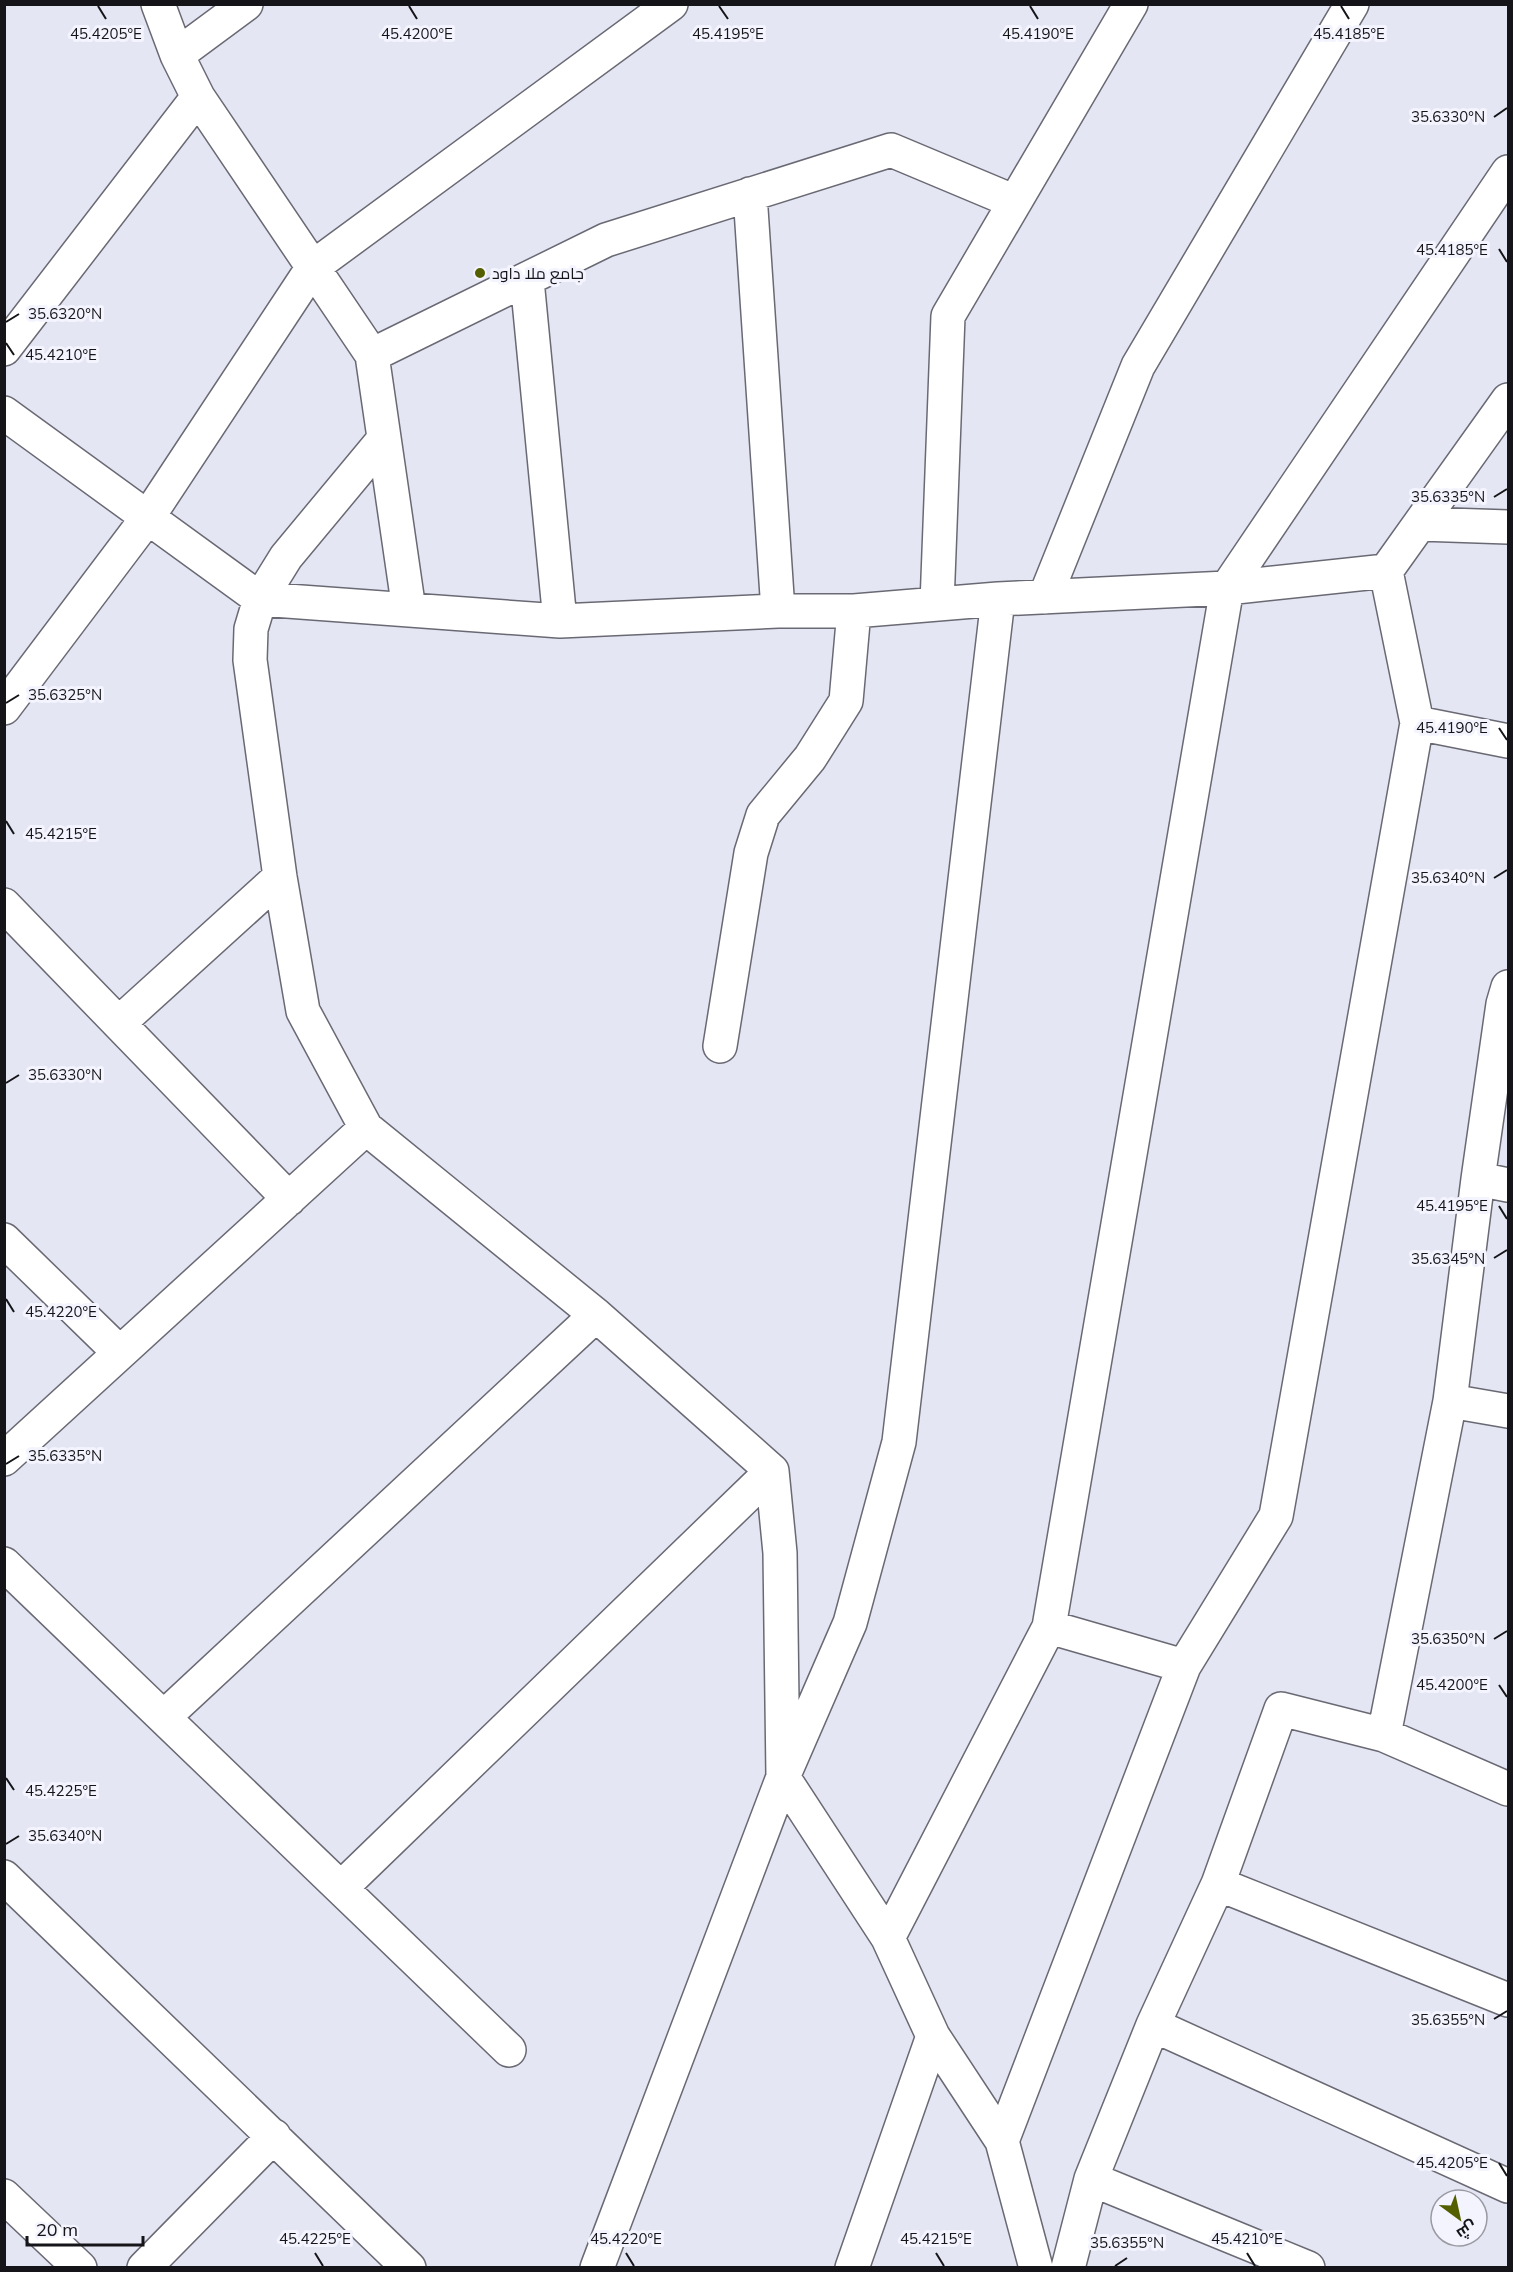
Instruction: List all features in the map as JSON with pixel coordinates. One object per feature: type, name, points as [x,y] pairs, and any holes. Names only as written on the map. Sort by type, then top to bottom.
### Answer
[{"type":"street","points":[[158,4],[177,55],[198,98],[372,355],[409,610]]},
{"type":"street","points":[[177,55],[246,4]]},
{"type":"street","points":[[4,708],[148,517],[313,267],[670,4]]},
{"type":"street","points":[[938,604],[948,316],[1131,4]]},
{"type":"street","points":[[1045,597],[1138,366],[1352,4]]},
{"type":"street","points":[[4,349],[198,98]]},
{"type":"street","points":[[372,355],[606,240],[891,150],[1016,202]]},
{"type":"street","points":[[888,1938],[1049,1627],[1227,588],[1509,172]]},
{"type":"street","points":[[750,194],[778,611]]},
{"type":"street","points":[[527,280],[560,621]]},
{"type":"street","points":[[4,412],[260,599],[560,621],[778,611],[854,610],[999,599],[1227,588],[1386,571],[1509,400]]},
{"type":"street","points":[[384,439],[286,557],[260,599],[251,629],[250,660],[279,877],[303,1011],[366,1128],[596,1315],[772,1471],[780,1553],[783,1777],[888,1938],[933,2036],[1002,2140],[1036,2268]]},
{"type":"street","points":[[1420,525],[1509,526]]},
{"type":"street","points":[[1002,2140],[1184,1665],[1276,1516],[1417,723],[1386,571]]},
{"type":"street","points":[[597,2268],[783,1777],[850,1623],[899,1442],[999,599]]},
{"type":"street","points":[[720,1046],[751,853],[763,815],[810,758],[846,701],[854,610]]},
{"type":"street","points":[[1417,723],[1509,741]]},
{"type":"street","points":[[119,1023],[279,877]]},
{"type":"street","points":[[4,905],[289,1198]]},
{"type":"street","points":[[1384,1735],[1493,1182],[1507,998]]},
{"type":"street","points":[[4,1459],[366,1128]]},
{"type":"street","points":[[4,1240],[120,1353]]},
{"type":"street","points":[[164,1717],[596,1315]]},
{"type":"street","points":[[1450,1401],[1509,1411]]},
{"type":"street","points":[[341,1888],[772,1471]]},
{"type":"street","points":[[4,1563],[509,2050]]},
{"type":"street","points":[[1049,1627],[1184,1665]]},
{"type":"street","points":[[1068,2268],[1091,2179],[1153,2025],[1218,1884],[1281,1709],[1384,1735],[1509,1789]]},
{"type":"street","points":[[4,1877],[410,2268]]},
{"type":"street","points":[[1218,1884],[1509,2000]]},
{"type":"street","points":[[1153,2025],[1509,2186]]},
{"type":"street","points":[[852,2268],[933,2036]]},
{"type":"street","points":[[144,2268],[274,2136]]},
{"type":"street","points":[[1091,2179],[1308,2268]]},
{"type":"street","points":[[4,2196],[80,2268]]},
{"type":"place","name":"جامع ملا داود","points":[[480,273]]}]
